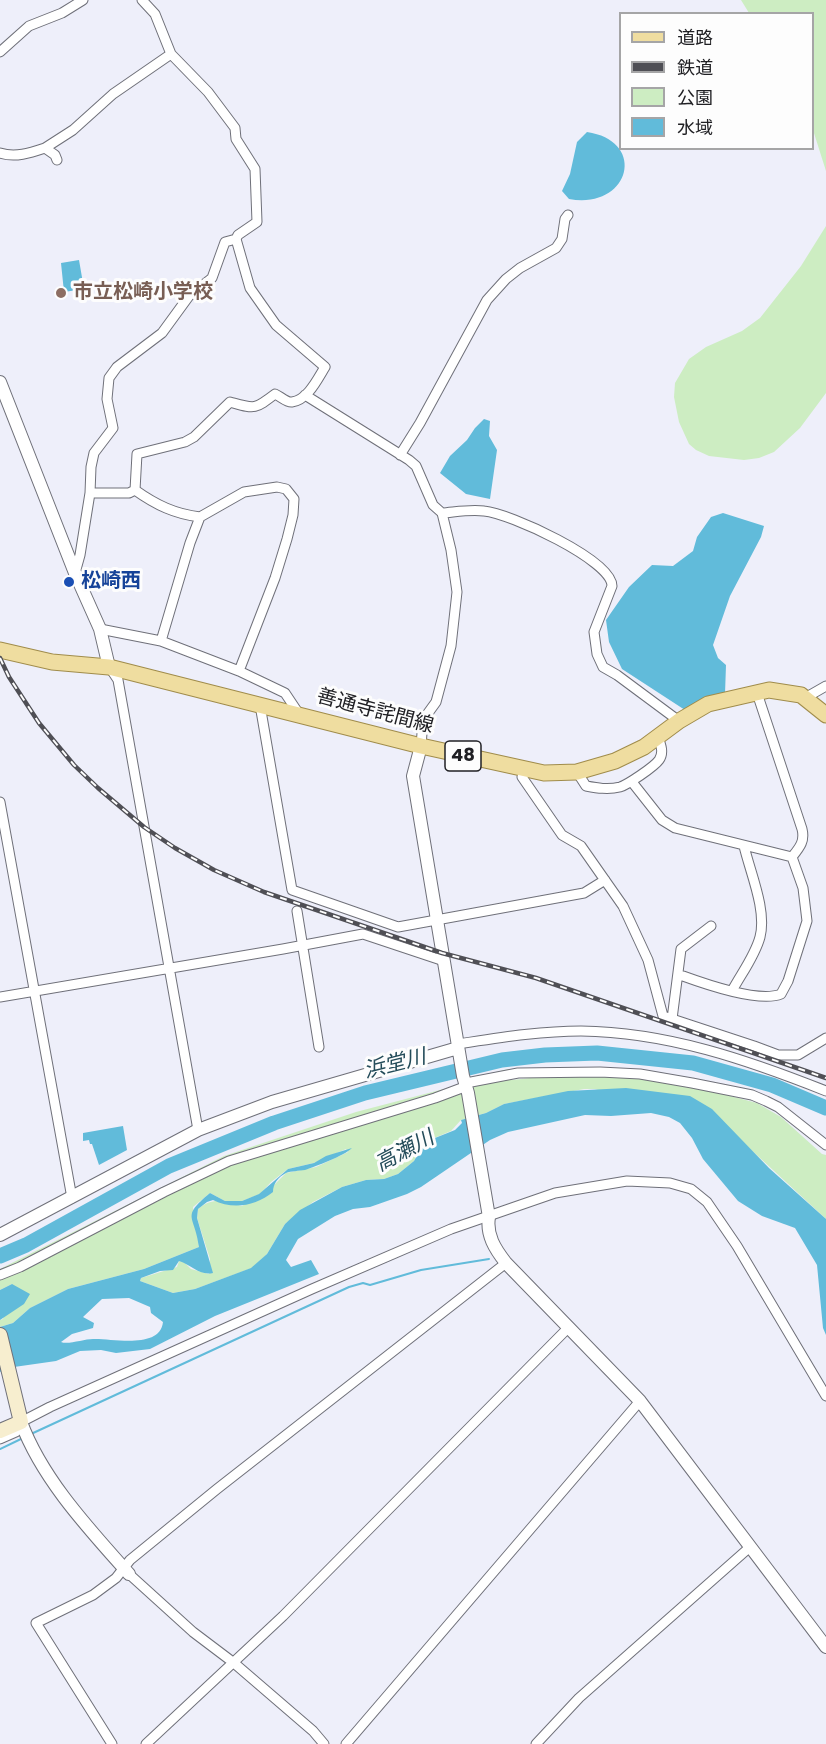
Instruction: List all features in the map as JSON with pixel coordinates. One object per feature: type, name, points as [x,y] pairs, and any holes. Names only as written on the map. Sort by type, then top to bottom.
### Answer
[{"type":"main road","name":"善通寺詫間線","points":[[0,650],[52,662],[109,667],[421,747],[544,773],[577,772],[615,761],[644,747],[679,721],[708,704],[769,690],[782,691],[805,698],[826,715]]},
{"type":"main road","points":[[0,1335],[23,1428],[0,1431]]},
{"type":"street","points":[[0,52],[29,26],[62,13],[83,0]]},
{"type":"street","points":[[75,573],[90,493],[94,453],[113,428],[107,399],[109,378],[117,367],[162,333],[189,296],[212,278],[225,243],[236,239],[238,235],[257,222],[255,169],[236,138],[235,128],[208,92],[171,54],[155,14],[142,0]]},
{"type":"street","points":[[0,153],[27,154],[45,148],[73,130],[113,94],[171,54]]},
{"type":"street","points":[[45,148],[55,155],[57,160]]},
{"type":"street","points":[[400,455],[487,300],[506,279],[520,268],[556,248],[562,239],[565,219],[568,215]]},
{"type":"street","points":[[135,490],[136,454],[185,442],[230,402],[253,408],[275,394],[292,402],[304,395],[325,367],[276,325],[250,288],[236,239]]},
{"type":"street","points":[[0,382],[75,573],[100,629],[109,667],[118,680],[198,1130]]},
{"type":"street","points":[[304,395],[416,466],[433,506],[442,513],[451,550],[457,592],[451,646],[436,702],[423,720],[421,747],[413,776],[489,1215],[487,1227],[491,1240],[506,1263],[639,1401],[826,1647]]},
{"type":"street","points":[[161,640],[190,543],[200,518],[244,492],[277,487],[286,489],[294,499],[293,515],[278,568],[239,671]]},
{"type":"street","points":[[90,493],[118,494],[135,490]]},
{"type":"street","points":[[135,490],[156,505],[172,512],[200,518]]},
{"type":"street","points":[[442,513],[484,511],[506,516],[551,536],[605,570],[612,579],[612,586],[594,632],[600,661],[603,667],[679,721]]},
{"type":"street","points":[[100,629],[161,640],[239,671],[285,693],[299,714]]},
{"type":"street","points":[[805,698],[826,686]]},
{"type":"street","points":[[757,693],[804,837],[802,844],[792,857]]},
{"type":"street","points":[[260,705],[292,890],[398,927],[584,892],[605,880]]},
{"type":"street","points":[[577,772],[586,786],[606,789],[632,782],[659,760],[662,749],[658,737]]},
{"type":"street","points":[[524,769],[522,777],[562,835],[581,846],[623,906],[648,960],[663,1016],[787,1057],[798,1055],[826,1038]]},
{"type":"street","points":[[632,782],[662,820],[675,828],[792,857]]},
{"type":"street","points":[[0,802],[72,1198]]},
{"type":"street","points":[[732,991],[758,943],[762,925],[758,895],[744,846]]},
{"type":"street","points":[[683,976],[719,989],[767,997],[781,994],[788,981],[807,921],[803,888],[792,857]]},
{"type":"street","points":[[297,911],[319,1047]]},
{"type":"street","points":[[672,1019],[681,949],[711,926]]},
{"type":"street","points":[[0,997],[363,934],[444,961]]},
{"type":"street","points":[[0,1235],[198,1130],[272,1102],[458,1046],[523,1035],[579,1031],[644,1036],[710,1050],[765,1067],[826,1091]]},
{"type":"street","points":[[0,1275],[229,1161],[435,1098],[466,1084],[518,1073],[640,1074],[752,1095],[778,1107],[826,1145]]},
{"type":"street","points":[[0,1439],[23,1428],[50,1407],[451,1229],[555,1193],[627,1181],[670,1183],[691,1189],[707,1202],[826,1396]]},
{"type":"street","points":[[112,1744],[36,1623],[93,1595],[126,1571],[130,1560],[506,1263]]},
{"type":"street","points":[[146,1744],[221,1671],[234,1663],[362,1538],[568,1328]]},
{"type":"street","points":[[346,1744],[639,1401]]},
{"type":"street","points":[[23,1428],[52,1479],[96,1537],[126,1571],[193,1632],[234,1663],[313,1731],[324,1744]]},
{"type":"street","points":[[536,1744],[579,1698],[750,1547]]},
{"type":"green space","points":[[741,0],[826,0],[826,171],[814,133],[814,12],[748,12]]},
{"type":"green space","points":[[826,226],[826,393],[800,428],[774,452],[759,458],[744,460],[709,456],[696,450],[689,444],[679,422],[674,397],[675,383],[689,359],[706,347],[742,331],[760,318],[801,266]]},
{"type":"green space","points":[[509,1069],[512,1080],[539,1077],[636,1078],[719,1093],[757,1103],[781,1117],[822,1154],[826,1155],[826,1219],[734,1134],[595,1089],[584,1089],[504,1104],[486,1113],[461,1120],[451,1131],[425,1142],[414,1161],[398,1174],[342,1187],[313,1202],[285,1224],[267,1254],[252,1268],[195,1289],[173,1293],[140,1281],[141,1278],[177,1267],[179,1261],[184,1262],[191,1269],[209,1274],[210,1259],[197,1218],[198,1209],[204,1205],[219,1201],[242,1206],[273,1186],[286,1173],[316,1167],[348,1152],[346,1149],[314,1163],[288,1169],[260,1194],[242,1201],[225,1201],[210,1193],[193,1207],[199,1247],[144,1269],[68,1289],[30,1308],[13,1323],[0,1327],[0,1320],[3,1319],[12,1284],[0,1290],[0,1269],[224,1156],[356,1112],[459,1085],[460,1080]]},
{"type":"water","points":[[587,132],[606,138],[618,148],[624,160],[624,173],[618,185],[606,194],[590,200],[569,199],[562,191],[570,174],[577,142]]},
{"type":"water","points":[[79,260],[84,289],[64,292],[61,263]]},
{"type":"water","points":[[484,419],[490,421],[489,436],[497,450],[490,499],[466,494],[440,473],[450,456]]},
{"type":"water","points":[[723,513],[764,526],[761,537],[730,596],[713,645],[718,658],[726,665],[725,694],[685,710],[622,669],[609,642],[606,620],[629,587],[652,565],[673,566],[693,551],[697,537],[711,517]]},
{"type":"water","points":[[626,1088],[690,1096],[712,1109],[769,1168],[826,1219],[826,1335],[823,1328],[817,1265],[795,1228],[762,1216],[738,1201],[703,1159],[692,1138],[680,1123],[669,1117],[651,1113],[585,1115],[508,1132],[490,1140],[407,1194],[335,1216],[298,1239],[286,1260],[291,1267],[311,1260],[319,1274],[215,1316],[150,1349],[116,1353],[101,1350],[80,1351],[56,1361],[7,1368],[0,1372],[0,1327],[13,1323],[30,1308],[68,1289],[144,1269],[199,1247],[192,1212],[210,1193],[225,1201],[242,1201],[259,1194],[288,1169],[314,1163],[326,1156],[352,1148],[316,1166],[286,1173],[276,1181],[273,1192],[259,1201],[236,1206],[213,1200],[198,1209],[197,1218],[213,1273],[200,1272],[179,1261],[173,1270],[160,1271],[141,1278],[140,1281],[173,1293],[195,1289],[251,1268],[267,1254],[285,1224],[300,1210],[342,1187],[398,1174],[414,1161],[425,1142],[455,1130],[462,1123],[461,1120],[486,1113],[504,1104],[568,1091]],"holes":[[[129,1298],[150,1307],[151,1313],[163,1322],[160,1331],[153,1336],[134,1341],[93,1339],[61,1342],[72,1334],[93,1328],[94,1323],[83,1317],[102,1299]]]},
{"type":"water","points":[[123,1126],[127,1150],[99,1165],[92,1144],[89,1140],[83,1141],[83,1133]]},
{"type":"water","points":[[12,1284],[30,1294],[24,1304],[0,1320],[0,1290]]},
{"type":"waterway","name":"浜堂川","points":[[0,1256],[26,1245],[169,1166],[274,1123],[365,1093],[502,1060],[545,1055],[597,1053],[693,1063],[772,1085],[826,1108]]},
{"type":"waterway","points":[[31,1434],[349,1287],[363,1283],[370,1285],[421,1270],[489,1259]]},
{"type":"waterway","points":[[0,1449],[23,1438]]},
{"type":"railway","points":[[0,658],[9,677],[39,723],[74,765],[144,827],[214,870],[264,892],[442,953],[536,978],[826,1078]]},
{"type":"place","name":"市立松崎小学校","points":[[61,293]]},
{"type":"place","name":"松崎西","points":[[69,582]]},
{"type":"water label","name":"高瀬川","points":[[405,1152]]}]
